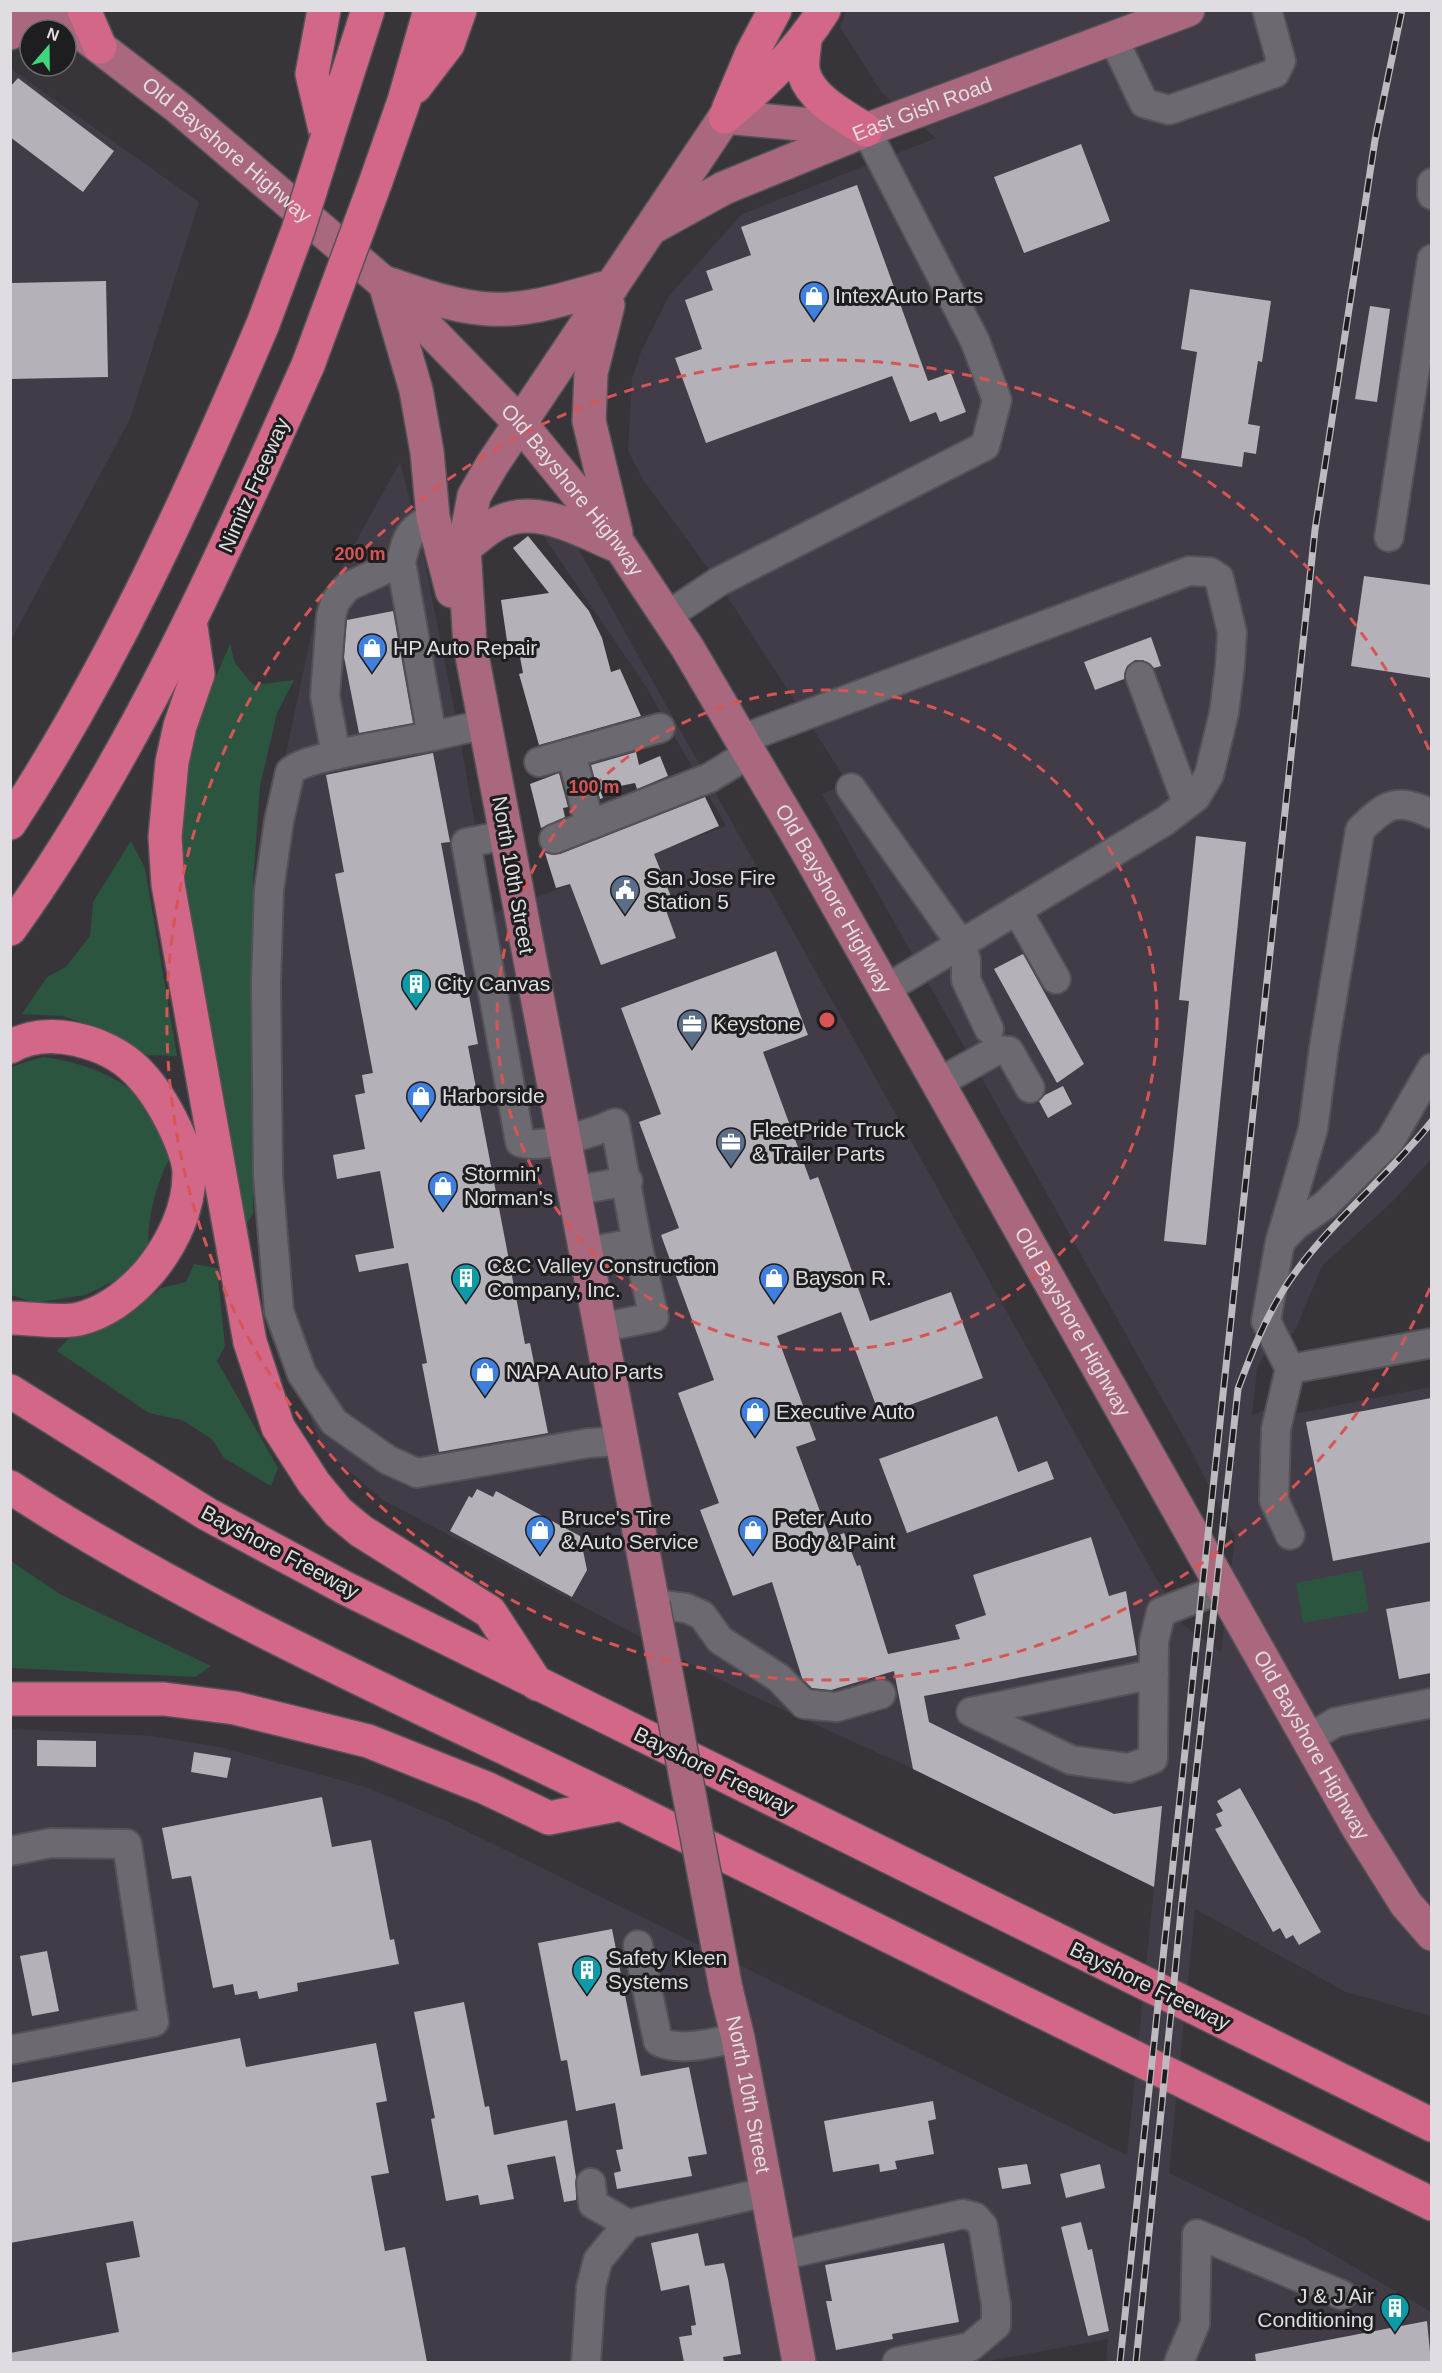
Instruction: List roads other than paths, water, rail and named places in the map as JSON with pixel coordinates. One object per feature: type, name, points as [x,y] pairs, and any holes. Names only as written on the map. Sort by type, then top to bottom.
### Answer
[{"type":"highway","points":[[84,10],[100,47]]},
{"type":"highway","points":[[324,10],[312,74],[327,138]]},
{"type":"highway","points":[[10,824],[95,680],[149,578],[203,464],[263,324],[298,230],[368,10]]},
{"type":"highway","name":"Nimitz Freeway","points":[[10,928],[70,837],[190,621],[308,365],[404,101],[430,10]]},
{"type":"highway","points":[[404,101],[448,44],[460,10]]},
{"type":"highway","points":[[725,117],[752,53],[775,10]]},
{"type":"highway","points":[[725,117],[763,84],[805,41],[824,10]]},
{"type":"highway","points":[[805,41],[803,73],[811,88],[836,110],[866,130]]},
{"type":"highway","points":[[190,621],[198,674],[180,726],[172,762],[165,837],[168,884],[250,1342],[278,1427],[307,1473],[332,1504],[361,1531],[490,1612],[537,1684]]},
{"type":"highway","points":[[10,1047],[40,1035],[64,1038],[87,1043],[109,1052],[136,1070],[164,1103],[183,1145],[189,1170],[182,1216],[164,1254],[137,1286],[108,1308],[77,1320],[10,1318]]},
{"type":"highway","name":"Bayshore Freeway","points":[[10,1391],[207,1514],[345,1588],[1431,2125]]},
{"type":"highway","points":[[10,1487],[68,1524],[187,1590],[1426,2204]]},
{"type":"highway","points":[[10,1699],[164,1699],[235,1708],[368,1741],[486,1788],[549,1818],[621,1804]]},
{"type":"main road","points":[[10,33],[41,10]]},
{"type":"main road","name":"Old Bayshore Highway","points":[[51,10],[179,108],[384,283],[520,423],[620,546],[667,616],[746,746],[886,989],[1356,1826],[1425,1918]]},
{"type":"main road","name":"East Gish Road","points":[[725,117],[866,130],[1188,10]]},
{"type":"main road","points":[[520,423],[725,117]]},
{"type":"main road","points":[[650,229],[724,188],[866,130]]},
{"type":"main road","points":[[384,283],[459,305],[491,309],[533,307],[612,286]]},
{"type":"main road","points":[[384,283],[416,390],[433,517],[470,645]]},
{"type":"main road","points":[[612,286],[591,374],[589,421],[620,546]]},
{"type":"main road","name":"North 10th Street","points":[[520,423],[474,496],[464,548],[470,645],[507,835],[542,1036],[799,2362]]},
{"type":"main road","points":[[464,548],[497,523],[515,516],[538,514],[620,546]]},
{"type":"street","points":[[1113,39],[1144,102],[1169,110],[1275,73],[1281,61],[1267,10]]},
{"type":"street","points":[[667,616],[718,582],[985,446],[997,400],[975,342],[866,130]]},
{"type":"street","points":[[1431,183],[1431,195]]},
{"type":"street","points":[[1389,537],[1431,259]]},
{"type":"street","points":[[433,517],[415,526],[406,538],[401,562],[433,736]]},
{"type":"street","points":[[336,755],[325,696],[331,616],[335,602],[347,587],[401,562]]},
{"type":"street","points":[[554,839],[709,778],[746,746],[849,699],[1189,571],[1210,572],[1219,578],[1232,632],[1230,666],[1224,713],[1209,775],[1196,797],[1165,821],[886,989]]},
{"type":"street","points":[[1140,676],[1188,803]]},
{"type":"street","points":[[486,724],[336,755],[295,766],[290,772],[269,890],[266,983],[268,1176],[279,1311],[302,1374],[333,1422],[388,1460],[417,1473],[589,1443],[621,1441]]},
{"type":"street","points":[[539,762],[660,728]]},
{"type":"street","points":[[571,753],[590,825]]},
{"type":"street","points":[[850,788],[961,944],[966,960],[966,980],[989,1029]]},
{"type":"street","points":[[1290,1534],[1274,1500],[1276,1429],[1290,1370],[1266,1321],[1280,1242],[1313,1129],[1323,1047],[1360,830],[1382,808],[1411,804],[1431,814]]},
{"type":"street","points":[[507,835],[466,843],[504,1043],[520,1142],[527,1145],[562,1139],[601,1130],[615,1123],[628,1181],[637,1243],[654,1317],[599,1328]]},
{"type":"street","points":[[1017,910],[1056,979]]},
{"type":"street","points":[[504,1043],[542,1036]]},
{"type":"street","points":[[938,1083],[997,1050],[1010,1051],[1030,1088]]},
{"type":"street","points":[[1280,1242],[1296,1225],[1325,1205],[1390,1141],[1431,1068]]},
{"type":"street","points":[[573,1191],[628,1181]]},
{"type":"street","points":[[585,1252],[637,1243]]},
{"type":"street","points":[[1290,1370],[1431,1343]]},
{"type":"street","points":[[1154,1674],[971,1712],[1071,1760],[1129,1768],[1153,1759],[1154,1674],[1154,1641],[1161,1612],[1223,1588]]},
{"type":"street","points":[[653,1604],[686,1608],[702,1615],[720,1640],[779,1678],[804,1704],[837,1707],[881,1694]]},
{"type":"street","points":[[1308,1739],[1336,1722],[1431,1704]]},
{"type":"street","points":[[10,1851],[51,1843],[127,1844],[154,2022],[10,2050]]},
{"type":"street","points":[[638,1945],[658,2041],[665,2045],[683,2046],[738,2038]]},
{"type":"street","points":[[591,2183],[593,2204],[628,2224]]},
{"type":"street","points":[[586,2362],[591,2287],[598,2260],[628,2224],[766,2192]]},
{"type":"street","points":[[779,2256],[963,2214],[975,2217],[982,2226],[996,2305],[996,2325],[970,2347],[897,2362]]},
{"type":"street","points":[[1179,2362],[1195,2324],[1197,2234],[1342,2295]]},
{"type":"railway","points":[[1120,2362],[1315,530],[1375,140],[1402,10]]},
{"type":"railway","points":[[1136,2362],[1182,1902],[1238,1389],[1270,1313],[1300,1266],[1432,1121]]},
{"type":"place","name":"Intex Auto Parts","points":[[814,322]]},
{"type":"place","name":"HP Auto Repair","points":[[372,674]]},
{"type":"place","name":"San Jose Fire Station 5","points":[[625,916]]},
{"type":"place","name":"City Canvas","points":[[416,1010]]},
{"type":"place","name":"Keystone","points":[[692,1050]]},
{"type":"place","name":"Harborside","points":[[421,1122]]},
{"type":"place","name":"FleetPride Truck & Trailer Parts","points":[[731,1168]]},
{"type":"place","name":"Stormin' Norman's","points":[[443,1212]]},
{"type":"place","name":"C&C Valley Construction Company, Inc.","points":[[466,1304]]},
{"type":"place","name":"Bayson R.","points":[[774,1304]]},
{"type":"place","name":"NAPA Auto Parts","points":[[485,1398]]},
{"type":"place","name":"Executive Auto","points":[[755,1438]]},
{"type":"place","name":"Bruce's Tire & Auto Service","points":[[540,1556]]},
{"type":"place","name":"Peter Auto Body & Paint","points":[[753,1556]]},
{"type":"place","name":"Safety Kleen Systems","points":[[587,1996]]},
{"type":"place","name":"J & J Air Conditioning","points":[[1395,2334]]}]
